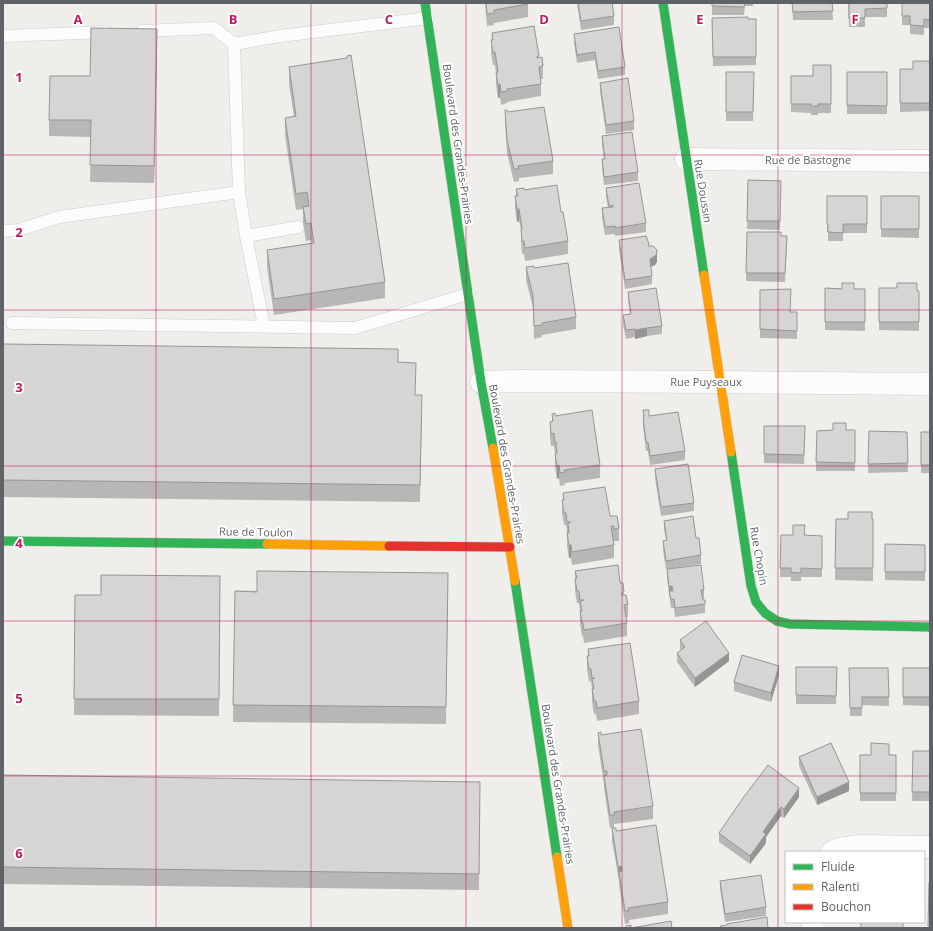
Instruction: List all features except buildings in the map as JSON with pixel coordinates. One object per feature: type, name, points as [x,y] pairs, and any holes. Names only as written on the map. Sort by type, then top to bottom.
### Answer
[{"type":"street","name":"Boulevard des Grandes-Prairies","points":[[425,3],[481,382],[510,546],[568,928]]},
{"type":"street","name":"Rue Doussin","points":[[663,3],[720,382]]},
{"type":"street","name":"Rue de Bastogne","points":[[686,159],[930,161]]},
{"type":"street","name":"Rue Puyseaux","points":[[481,382],[528,381],[930,384]]},
{"type":"street","name":"Rue Chopin","points":[[720,382],[751,586],[756,602],[765,613],[777,621],[790,624],[930,627]]},
{"type":"street","name":"Rue de Toulon","points":[[3,541],[469,547],[510,546]]},
{"type":"street","points":[[834,851],[857,846],[930,847]]},
{"type":"lane","points":[[3,36],[214,28],[234,44],[280,36],[428,18]]},
{"type":"lane","points":[[234,44],[239,192],[264,326]]},
{"type":"lane","points":[[3,231],[19,230],[59,217],[239,192]]},
{"type":"lane","points":[[246,236],[298,227]]},
{"type":"lane","points":[[12,323],[355,328],[468,294]]},
{"type":"traffic: fast","points":[[425,3],[481,382],[493,448]]},
{"type":"traffic: fast","points":[[663,3],[704,275]]},
{"type":"traffic: fast","points":[[731,452],[751,586],[756,602],[765,613],[777,621],[790,624],[930,627]]},
{"type":"traffic: fast","points":[[3,541],[267,544]]},
{"type":"traffic: fast","points":[[515,581],[557,857]]},
{"type":"traffic: slow","points":[[704,275],[731,452]]},
{"type":"traffic: slow","points":[[493,448],[515,581]]},
{"type":"traffic: slow","points":[[267,544],[389,546]]},
{"type":"traffic: slow","points":[[557,857],[568,928]]},
{"type":"traffic: jam","points":[[389,546],[510,547]]}]
